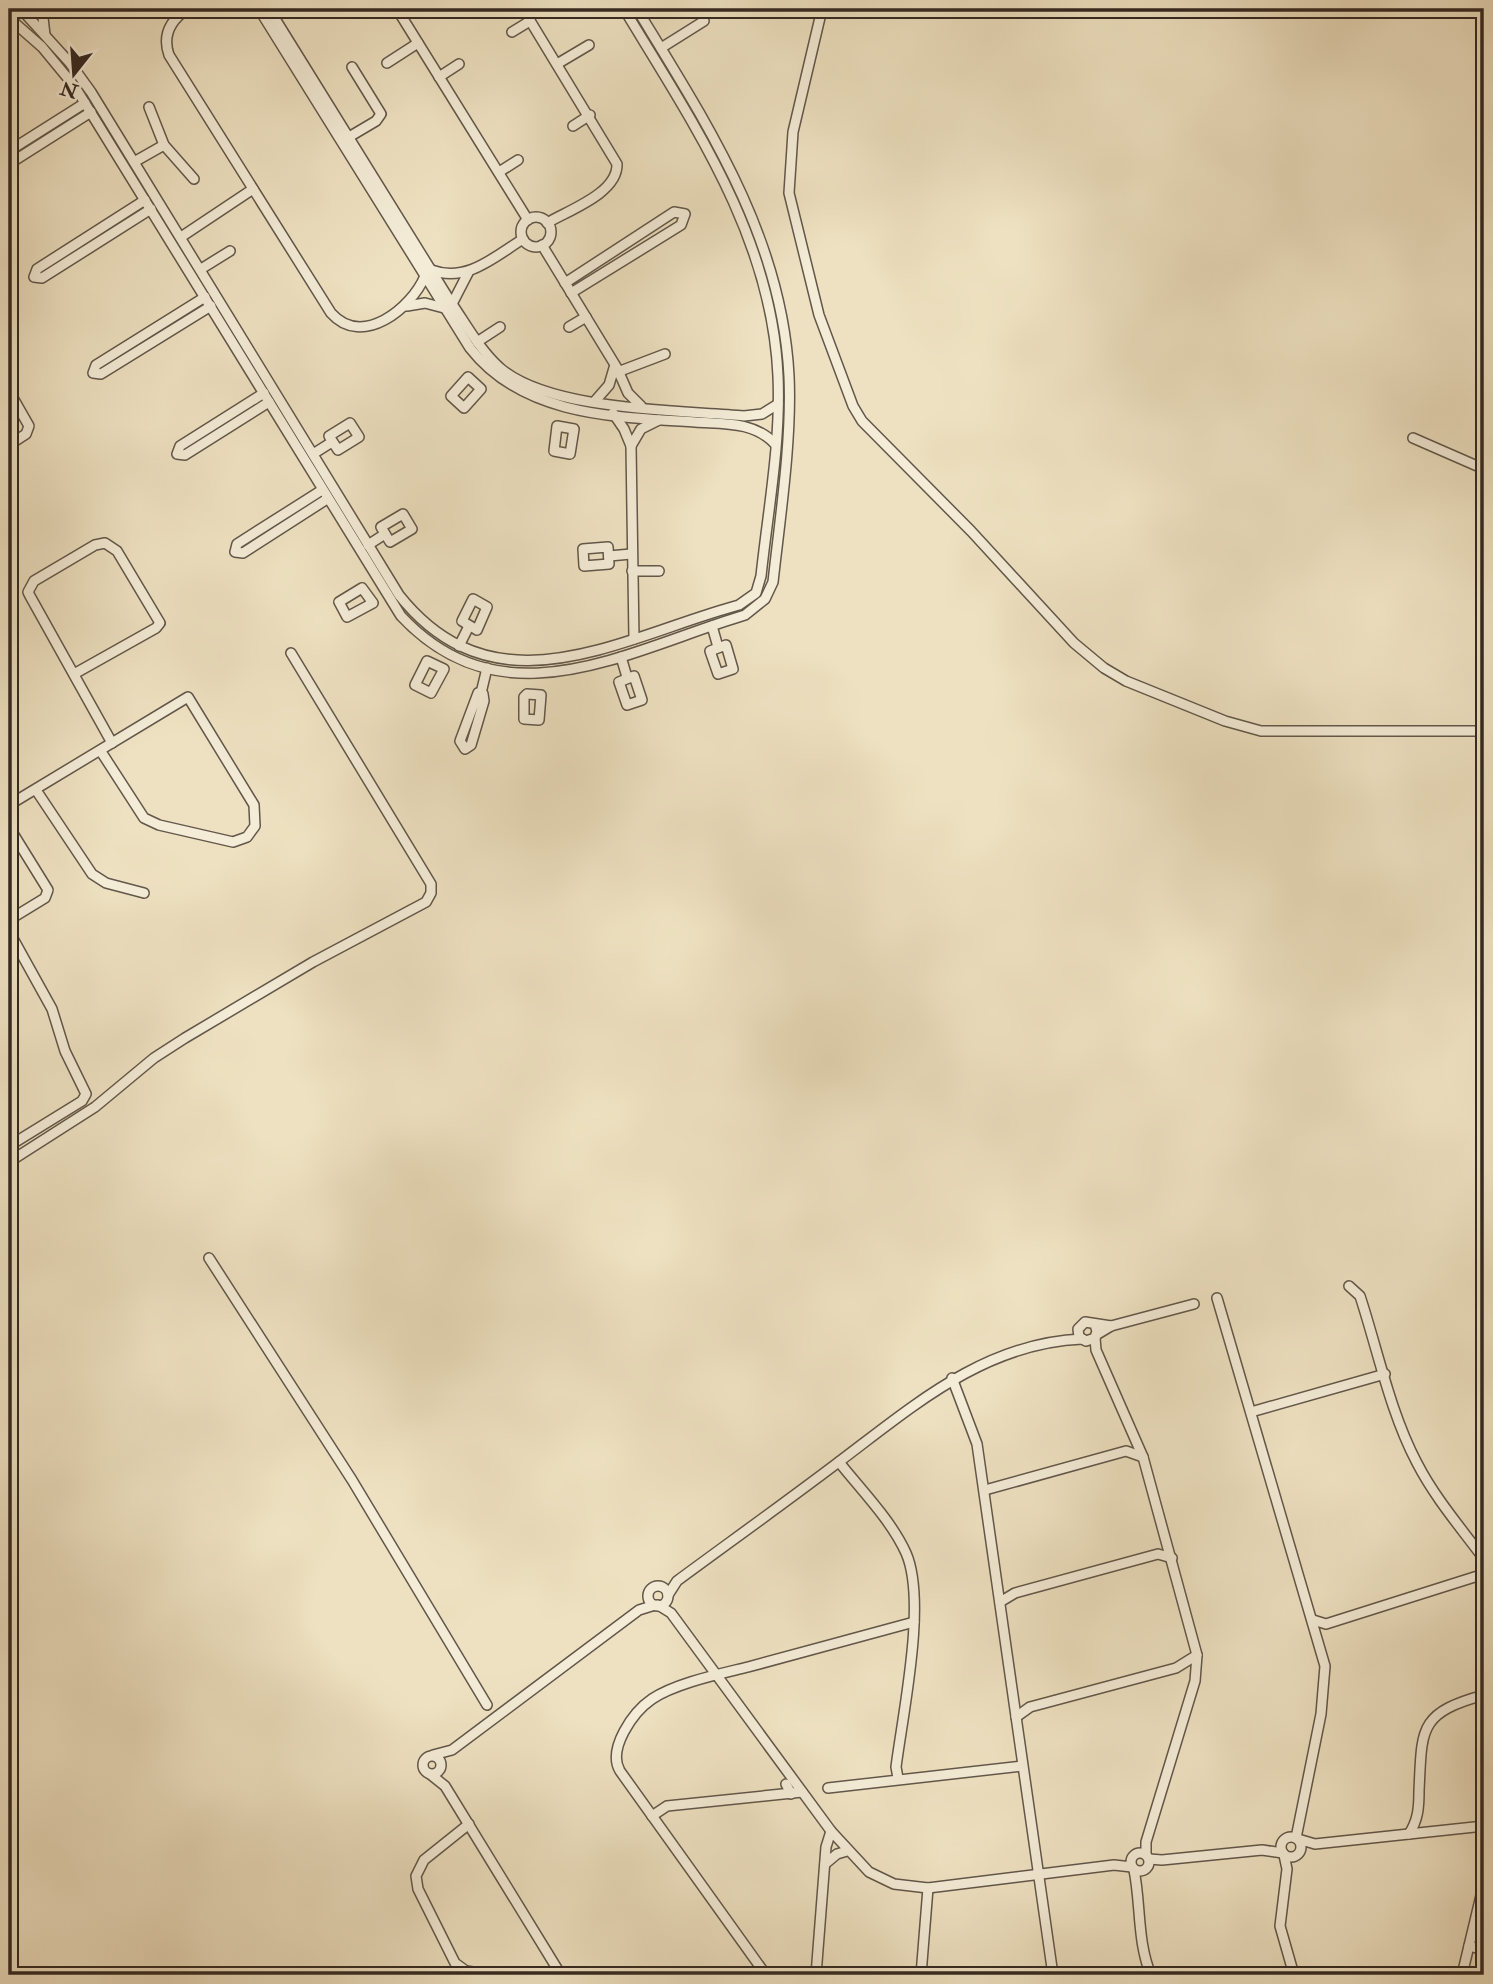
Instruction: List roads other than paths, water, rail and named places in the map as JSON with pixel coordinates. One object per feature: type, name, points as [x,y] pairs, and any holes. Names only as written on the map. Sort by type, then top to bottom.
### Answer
[{"type":"street","points":[[21,9],[81,77],[106,115],[407,605],[434,631],[459,646],[498,659],[526,662],[563,659],[595,652],[739,605],[756,593],[761,576],[778,404],[772,325],[745,227],[716,160],[624,9]]},
{"type":"street","points":[[42,9],[46,37]]},
{"type":"street","points":[[187,9],[168,29],[167,50],[331,313],[339,321],[354,327],[370,326],[405,306],[425,303],[448,306],[501,369],[528,386],[557,396],[743,421],[775,444]]},
{"type":"street","points":[[259,9],[414,249]]},
{"type":"street","points":[[269,9],[349,137],[470,348],[489,370],[525,395],[566,408],[659,420],[743,421],[778,404]]},
{"type":"street","points":[[397,9],[528,220]]},
{"type":"street","points":[[512,32],[527,15],[539,9]]},
{"type":"street","points":[[9,18],[51,57],[85,103],[381,588],[409,626],[446,652],[491,669],[532,675],[571,672],[751,612],[765,599],[771,587],[788,419],[789,375],[776,289],[758,228],[727,160],[637,9]]},
{"type":"street","points":[[822,9],[793,132],[789,193],[819,315],[853,406],[862,421],[971,531],[1074,643],[1104,668],[1126,681],[1224,721],[1261,731],[1484,732]]},
{"type":"street","points":[[527,15],[615,159],[614,179],[608,186],[547,223]]},
{"type":"street","points":[[661,48],[704,20]]},
{"type":"street","points":[[387,63],[418,43]]},
{"type":"street","points":[[557,64],[589,45]]},
{"type":"street","points":[[439,77],[459,64]]},
{"type":"street","points":[[349,137],[376,121],[381,114],[352,67]]},
{"type":"street","points":[[663,73],[673,68]]},
{"type":"street","points":[[9,151],[85,103]]},
{"type":"street","points":[[149,107],[164,145],[194,179]]},
{"type":"street","points":[[9,164],[93,117],[106,115]]},
{"type":"street","points":[[573,126],[590,115]]},
{"type":"street","points":[[134,163],[164,145]]},
{"type":"street","points":[[499,172],[518,160]]},
{"type":"street","points":[[181,237],[253,189]]},
{"type":"street","points":[[145,200],[64,257],[151,209]]},
{"type":"street","points":[[565,283],[674,212],[685,214],[681,225],[571,293]]},
{"type":"street","points":[[538,218],[547,223],[550,234],[542,245],[531,246],[523,239],[522,228],[528,220],[538,218]]},
{"type":"street","points":[[448,306],[468,273],[523,239]]},
{"type":"street","points":[[542,245],[628,393],[642,407]]},
{"type":"street","points":[[201,269],[230,251]]},
{"type":"street","points":[[405,306],[428,273]]},
{"type":"street","points":[[428,273],[468,273]]},
{"type":"street","points":[[205,296],[127,352],[211,306]]},
{"type":"street","points":[[569,327],[586,317]]},
{"type":"street","points":[[478,342],[500,327]]},
{"type":"street","points":[[230,337],[239,331]]},
{"type":"street","points":[[615,369],[665,354]]},
{"type":"street","points":[[595,401],[609,385],[615,369]]},
{"type":"street","points":[[475,384],[489,370]]},
{"type":"street","points":[[9,391],[29,426],[26,434],[9,445]]},
{"type":"street","points":[[264,393],[212,432],[269,402]]},
{"type":"street","points":[[564,427],[566,408]]},
{"type":"street","points":[[613,414],[624,429],[631,446],[634,639]]},
{"type":"street","points":[[631,446],[641,429],[659,420]]},
{"type":"street","points":[[1413,438],[1484,469]]},
{"type":"street","points":[[313,454],[332,442]]},
{"type":"street","points":[[274,527],[325,495]]},
{"type":"street","points":[[368,545],[385,534]]},
{"type":"street","points":[[74,674],[156,628],[160,623],[117,551],[106,543],[95,545],[34,581],[29,587],[30,596],[112,743]]},
{"type":"street","points":[[609,556],[631,554]]},
{"type":"street","points":[[632,571],[659,571]]},
{"type":"street","points":[[370,596],[381,588]]},
{"type":"street","points":[[459,646],[469,626]]},
{"type":"street","points":[[712,626],[718,647]]},
{"type":"street","points":[[438,664],[446,652]]},
{"type":"street","points":[[9,1162],[91,1110],[154,1058],[185,1038],[313,962],[426,902],[431,893],[431,884],[291,653]]},
{"type":"street","points":[[621,657],[627,677]]},
{"type":"street","points":[[481,692],[484,701],[471,745],[462,748],[460,741],[475,697],[481,692],[498,659]]},
{"type":"street","points":[[532,675],[533,694]]},
{"type":"street","points":[[9,805],[36,790],[100,750],[188,697],[254,805],[257,819],[252,832],[233,842],[149,821],[136,809],[100,750]]},
{"type":"street","points":[[36,790],[92,874],[106,883],[144,893]]},
{"type":"street","points":[[9,827],[48,890],[45,898],[9,922],[11,938],[52,1009],[65,1051],[85,1088],[82,1101],[9,1146]]},
{"type":"street","points":[[82,1101],[91,1110]]},
{"type":"street","points":[[209,1258],[352,1480],[487,1705]]},
{"type":"street","points":[[1349,1286],[1360,1296],[1402,1430],[1416,1462],[1441,1503],[1484,1559]]},
{"type":"street","points":[[1217,1298],[1324,1658],[1325,1680],[1315,1745],[1291,1839],[1280,1846],[1287,1869],[1280,1926],[1294,1975]]},
{"type":"street","points":[[559,1975],[445,1786],[430,1774],[423,1763],[428,1756],[452,1750],[639,1610],[656,1605],[677,1581],[901,1413],[952,1378],[987,1362],[1195,1304]]},
{"type":"street","points":[[1064,1339],[1085,1322],[1135,1434],[1172,1558],[1197,1655],[1195,1681],[1140,1862],[1143,1950],[1151,1975]]},
{"type":"street","points":[[1079,1326],[1078,1333],[1091,1335]]},
{"type":"street","points":[[1251,1412],[1385,1374]]},
{"type":"street","points":[[952,1378],[974,1431],[985,1490],[1053,1975]]},
{"type":"street","points":[[1126,1451],[1135,1434]]},
{"type":"street","points":[[985,1490],[1126,1451],[1143,1457]]},
{"type":"street","points":[[839,1462],[896,1535],[907,1556],[915,1587],[914,1622],[898,1778]]},
{"type":"street","points":[[1158,1554],[1167,1541]]},
{"type":"street","points":[[1000,1602],[1015,1593],[1158,1554],[1172,1558]]},
{"type":"street","points":[[1312,1620],[1326,1624],[1484,1574]]},
{"type":"street","points":[[639,1610],[653,1587],[665,1593],[671,1613],[788,1779],[802,1792],[847,1851],[869,1872],[903,1886],[928,1888],[1262,1850],[1291,1839],[1315,1844],[1484,1826]]},
{"type":"street","points":[[998,1588],[1015,1593]]},
{"type":"street","points":[[648,1594],[649,1600],[671,1613]]},
{"type":"street","points":[[766,1975],[617,1767],[616,1748],[640,1711],[652,1699],[717,1675],[914,1622]]},
{"type":"street","points":[[1317,1636],[1326,1624]]},
{"type":"street","points":[[1016,1717],[1030,1707],[1176,1668],[1197,1655]]},
{"type":"street","points":[[1176,1668],[1195,1681]]},
{"type":"street","points":[[1409,1834],[1418,1816],[1421,1748],[1428,1726],[1450,1705],[1484,1695]]},
{"type":"street","points":[[1014,1701],[1030,1707]]},
{"type":"street","points":[[430,1774],[442,1767],[452,1750]]},
{"type":"street","points":[[433,1755],[441,1760],[445,1786]]},
{"type":"street","points":[[828,1788],[1022,1766]]},
{"type":"street","points":[[776,1793],[788,1779]]},
{"type":"street","points":[[788,1779],[791,1794]]},
{"type":"street","points":[[652,1816],[667,1806],[802,1792]]},
{"type":"street","points":[[1418,1816],[1429,1832]]},
{"type":"street","points":[[469,1824],[421,1864],[416,1885],[458,1966],[471,1973],[493,1975]]},
{"type":"street","points":[[816,1975],[825,1864],[831,1831]]},
{"type":"street","points":[[1287,1869],[1301,1846],[1291,1839]]},
{"type":"street","points":[[1262,1850],[1297,1855],[1315,1844]]},
{"type":"street","points":[[825,1864],[837,1854],[847,1851]]},
{"type":"street","points":[[1462,1975],[1484,1883]]},
{"type":"street","points":[[921,1975],[928,1888]]},
{"type":"street","points":[[1469,1946],[1484,1950]]}]
